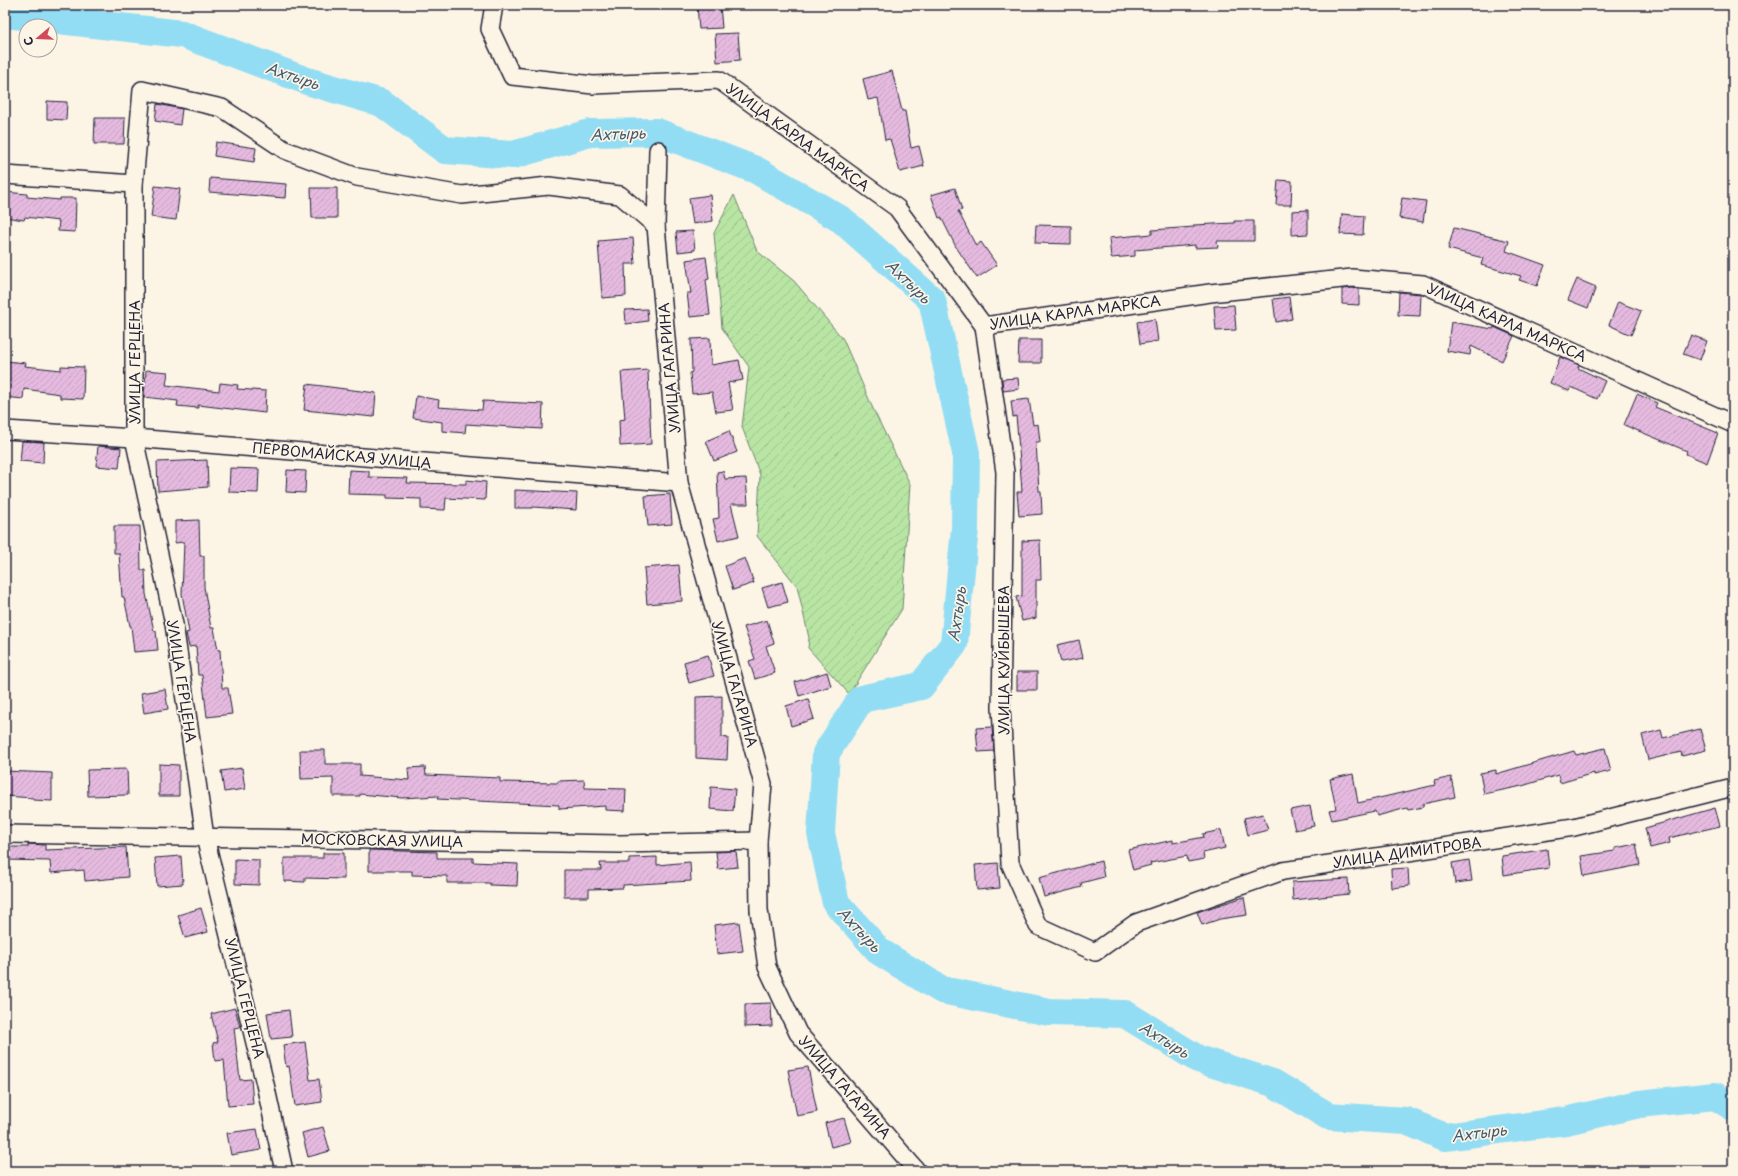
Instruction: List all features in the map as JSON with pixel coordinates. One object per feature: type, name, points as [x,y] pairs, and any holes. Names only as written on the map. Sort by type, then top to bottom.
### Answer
[{"type":"street","name":"УЛИЦА КАРЛА МАРКСА","points":[[494,5],[490,29],[512,76],[593,85],[719,80],[897,208],[984,326],[1210,293],[1352,278],[1424,284],[1733,424]]},
{"type":"street","name":"УЛИЦА ГЕРЦЕНА","points":[[284,1171],[265,1084],[205,837],[174,624],[134,438],[134,184],[142,90],[222,108],[285,150],[357,177],[462,195],[549,186],[620,195],[656,226]]},
{"type":"street","name":"УЛИЦА ГАГАРИНА","points":[[658,150],[656,226],[679,483],[763,784],[758,841],[759,910],[767,967],[798,1033],[917,1171]]},
{"type":"street","points":[[5,174],[134,184]]},
{"type":"street","name":"УЛИЦА КУЙБЫШЕВА","points":[[984,326],[1005,472],[1001,708],[1010,863],[1038,926],[1095,952]]},
{"type":"street","name":"ПЕРВОМАЙСКАЯ УЛИЦА","points":[[5,430],[134,438],[679,483]]},
{"type":"street","name":"УЛИЦА ДИМИТРОВА","points":[[1095,952],[1136,922],[1283,870],[1574,827],[1733,787]]},
{"type":"street","name":"МОСКОВСКАЯ УЛИЦА","points":[[5,834],[620,844],[758,841]]},
{"type":"green space","points":[[734,195],[757,251],[794,281],[843,339],[874,411],[910,484],[902,609],[849,694],[808,648],[809,638],[797,586],[757,536],[760,475],[742,427],[749,367],[722,328],[714,233]]},
{"type":"building","points":[[697,5],[720,5],[722,28],[699,29]]},
{"type":"building","points":[[738,33],[740,60],[717,62],[715,34]]},
{"type":"building","points":[[892,71],[902,111],[905,111],[911,148],[919,146],[924,166],[900,172],[890,139],[885,140],[878,98],[868,100],[863,79]]},
{"type":"building","points":[[47,101],[67,102],[66,120],[47,119]]},
{"type":"building","points":[[157,104],[182,109],[180,125],[155,121]]},
{"type":"building","points":[[95,118],[125,118],[124,144],[94,144]]},
{"type":"building","points":[[216,142],[256,148],[254,162],[214,156]]},
{"type":"building","points":[[210,178],[286,184],[285,198],[209,192]]},
{"type":"building","points":[[1278,180],[1292,181],[1291,205],[1276,205]]},
{"type":"building","points":[[155,186],[180,189],[176,220],[151,217]]},
{"type":"building","points":[[311,188],[337,188],[337,218],[312,218]]},
{"type":"building","points":[[955,188],[962,210],[958,211],[976,246],[981,242],[997,265],[977,278],[956,247],[941,217],[939,218],[931,195]]},
{"type":"building","points":[[5,192],[27,194],[27,197],[60,200],[60,198],[76,198],[75,232],[58,231],[59,221],[25,217],[24,220],[5,217]]},
{"type":"building","points":[[710,195],[713,221],[693,224],[689,198]]},
{"type":"building","points":[[1402,198],[1426,201],[1423,222],[1399,218]]},
{"type":"building","points":[[1308,210],[1308,234],[1292,235],[1292,211]]},
{"type":"building","points":[[1342,214],[1364,216],[1363,235],[1340,234]]},
{"type":"building","points":[[1234,221],[1254,221],[1254,241],[1217,241],[1218,247],[1195,248],[1195,245],[1135,250],[1135,256],[1111,258],[1109,238],[1152,234],[1152,230],[1194,227],[1194,225],[1234,223]]},
{"type":"building","points":[[1036,225],[1071,226],[1071,244],[1035,243]]},
{"type":"building","points":[[1454,228],[1509,241],[1506,251],[1545,265],[1537,286],[1519,280],[1521,276],[1481,265],[1483,258],[1448,249]]},
{"type":"building","points":[[693,231],[695,250],[678,252],[676,232]]},
{"type":"building","points":[[633,238],[635,264],[625,264],[626,296],[602,298],[598,241]]},
{"type":"building","points":[[706,257],[709,279],[706,280],[710,315],[690,317],[687,293],[691,293],[686,260]]},
{"type":"building","points":[[1577,279],[1596,287],[1588,308],[1568,300]]},
{"type":"building","points":[[1342,289],[1359,289],[1359,305],[1342,304]]},
{"type":"building","points":[[1399,292],[1421,294],[1420,316],[1398,315]]},
{"type":"building","points":[[1289,297],[1292,319],[1276,322],[1273,299]]},
{"type":"building","points":[[1618,302],[1641,311],[1631,335],[1609,325]]},
{"type":"building","points":[[1234,305],[1236,330],[1216,331],[1214,306]]},
{"type":"building","points":[[647,309],[648,321],[626,324],[625,310]]},
{"type":"building","points":[[1155,319],[1158,341],[1140,344],[1137,322]]},
{"type":"building","points":[[1451,322],[1493,329],[1494,327],[1514,336],[1502,361],[1471,346],[1470,355],[1447,351]]},
{"type":"building","points":[[1691,335],[1707,341],[1700,360],[1683,354]]},
{"type":"building","points":[[710,338],[711,365],[739,360],[743,380],[728,383],[733,410],[716,412],[712,392],[692,394],[690,373],[692,372],[691,339]]},
{"type":"building","points":[[1019,340],[1041,340],[1041,363],[1018,363]]},
{"type":"building","points":[[1560,357],[1579,365],[1578,368],[1605,381],[1597,399],[1571,387],[1569,391],[1550,383]]},
{"type":"building","points":[[5,361],[26,363],[25,366],[61,370],[61,366],[84,367],[83,399],[60,398],[60,394],[24,389],[23,399],[5,397]]},
{"type":"building","points":[[146,370],[168,372],[166,385],[219,391],[220,383],[238,385],[237,389],[266,391],[265,413],[198,405],[198,408],[177,406],[178,401],[144,397]]},
{"type":"building","points":[[648,370],[651,444],[620,446],[619,420],[625,419],[621,372]]},
{"type":"building","points":[[1018,378],[1019,389],[1003,391],[1002,379]]},
{"type":"building","points":[[307,384],[376,393],[374,417],[304,410]]},
{"type":"building","points":[[1637,394],[1657,403],[1655,407],[1718,433],[1707,463],[1686,454],[1687,451],[1624,425]]},
{"type":"building","points":[[416,396],[439,400],[438,407],[482,410],[483,401],[543,404],[542,429],[466,424],[465,433],[442,431],[442,422],[413,418]]},
{"type":"building","points":[[1029,399],[1033,425],[1038,424],[1040,442],[1036,442],[1042,514],[1019,516],[1017,492],[1022,492],[1016,416],[1013,417],[1011,401]]},
{"type":"building","points":[[729,431],[737,452],[714,461],[706,441]]},
{"type":"building","points":[[22,441],[44,442],[43,463],[20,461]]},
{"type":"building","points":[[98,446],[121,448],[119,468],[96,466]]},
{"type":"building","points":[[207,460],[208,487],[158,491],[157,462]]},
{"type":"building","points":[[230,468],[259,469],[258,493],[229,492]]},
{"type":"building","points":[[287,470],[306,471],[305,493],[286,492]]},
{"type":"building","points":[[349,470],[369,471],[369,477],[408,478],[407,483],[466,484],[466,480],[486,482],[485,500],[446,498],[445,510],[421,509],[421,499],[387,498],[387,495],[348,494]]},
{"type":"building","points":[[723,471],[725,479],[746,478],[748,504],[731,504],[739,536],[718,541],[713,519],[719,518],[717,472]]},
{"type":"building","points":[[515,490],[577,493],[576,510],[533,507],[515,508]]},
{"type":"building","points":[[670,494],[672,524],[648,526],[645,496]]},
{"type":"building","points":[[199,520],[200,556],[204,556],[204,587],[211,628],[214,628],[218,650],[220,650],[222,688],[228,688],[232,714],[207,717],[202,675],[198,675],[196,646],[189,647],[186,633],[189,632],[182,594],[184,542],[175,543],[175,521]]},
{"type":"building","points":[[114,526],[140,526],[141,570],[145,570],[146,594],[154,631],[156,631],[158,650],[134,652],[131,626],[124,597],[122,597],[119,553],[114,553]]},
{"type":"building","points":[[1040,540],[1041,580],[1036,580],[1036,618],[1022,621],[1016,597],[1022,596],[1022,541]]},
{"type":"building","points":[[745,558],[754,583],[733,590],[725,566]]},
{"type":"building","points":[[679,565],[682,601],[647,604],[644,568]]},
{"type":"building","points":[[782,582],[788,602],[768,607],[762,588]]},
{"type":"building","points":[[767,620],[774,643],[766,646],[775,673],[755,679],[749,661],[755,659],[744,627]]},
{"type":"building","points":[[1079,640],[1083,658],[1061,662],[1057,645]]},
{"type":"building","points":[[708,655],[714,676],[689,683],[684,662]]},
{"type":"building","points":[[827,672],[831,686],[799,696],[795,682]]},
{"type":"building","points":[[1017,672],[1037,672],[1037,690],[1017,690]]},
{"type":"building","points":[[165,689],[168,709],[144,713],[141,693]]},
{"type":"building","points":[[722,696],[722,737],[728,738],[727,760],[696,758],[696,697]]},
{"type":"building","points":[[808,699],[814,719],[791,726],[786,706]]},
{"type":"building","points":[[992,727],[994,751],[978,752],[976,728]]},
{"type":"building","points":[[1700,729],[1706,750],[1682,756],[1681,752],[1648,760],[1642,735],[1661,730],[1663,738]]},
{"type":"building","points":[[1605,748],[1611,771],[1594,775],[1594,773],[1560,783],[1558,775],[1522,786],[1484,794],[1480,773],[1496,770],[1496,774],[1574,751],[1576,755]]},
{"type":"building","points":[[300,750],[325,750],[325,764],[360,764],[360,776],[409,780],[408,768],[425,767],[426,775],[500,778],[500,782],[558,783],[558,781],[584,780],[585,788],[626,789],[625,811],[605,810],[605,806],[559,809],[559,805],[437,799],[438,796],[402,798],[360,794],[360,796],[333,796],[333,778],[301,779]]},
{"type":"building","points":[[159,764],[179,765],[179,796],[159,796]]},
{"type":"building","points":[[242,768],[245,789],[224,792],[221,771]]},
{"type":"building","points":[[127,769],[128,795],[88,796],[87,770]]},
{"type":"building","points":[[5,771],[52,773],[52,801],[5,796]]},
{"type":"building","points":[[1353,774],[1358,803],[1435,785],[1434,781],[1451,777],[1455,797],[1423,804],[1423,807],[1408,810],[1407,808],[1377,816],[1375,811],[1332,820],[1329,810],[1336,809],[1330,779]]},
{"type":"building","points":[[711,787],[735,789],[733,811],[710,809]]},
{"type":"building","points":[[1310,806],[1314,826],[1295,830],[1290,810]]},
{"type":"building","points":[[1715,808],[1720,826],[1669,838],[1670,843],[1650,848],[1645,828]]},
{"type":"building","points":[[1263,814],[1268,830],[1248,835],[1244,818]]},
{"type":"building","points":[[1221,830],[1225,848],[1203,853],[1204,859],[1188,862],[1187,856],[1150,863],[1151,865],[1133,870],[1128,850],[1173,840],[1173,843],[1204,837],[1203,834]]},
{"type":"building","points":[[28,844],[45,845],[45,850],[126,847],[128,877],[85,881],[84,870],[51,873],[50,861],[5,860],[5,847],[28,847]]},
{"type":"building","points":[[1636,844],[1640,865],[1584,876],[1581,856],[1615,851],[1615,848]]},
{"type":"building","points":[[1547,849],[1549,868],[1504,875],[1502,856]]},
{"type":"building","points":[[369,850],[437,852],[437,858],[473,858],[473,862],[518,864],[517,886],[490,885],[490,883],[447,883],[447,876],[412,875],[412,871],[369,871]]},
{"type":"building","points":[[736,851],[738,867],[718,869],[716,852]]},
{"type":"building","points":[[323,853],[344,853],[344,879],[305,878],[305,882],[284,881],[284,858],[323,858]]},
{"type":"building","points":[[181,856],[183,884],[157,886],[155,858]]},
{"type":"building","points":[[657,857],[657,865],[690,862],[691,881],[623,885],[623,888],[589,889],[589,897],[564,897],[564,870],[601,870],[600,863],[629,863],[629,858]]},
{"type":"building","points":[[235,859],[259,860],[259,885],[235,884]]},
{"type":"building","points":[[1469,860],[1472,881],[1455,883],[1452,863]]},
{"type":"building","points":[[1101,861],[1104,877],[1081,883],[1082,887],[1044,897],[1039,878]]},
{"type":"building","points":[[998,863],[1000,888],[977,890],[975,865]]},
{"type":"building","points":[[1408,868],[1409,886],[1392,888],[1391,869]]},
{"type":"building","points":[[1348,879],[1349,894],[1293,900],[1292,882]]},
{"type":"building","points":[[1244,897],[1247,915],[1220,919],[1202,925],[1197,912]]},
{"type":"building","points":[[201,908],[208,932],[185,938],[178,915]]},
{"type":"building","points":[[739,922],[743,951],[717,954],[714,925]]},
{"type":"building","points":[[771,1003],[772,1026],[745,1027],[745,1004]]},
{"type":"building","points":[[235,1008],[240,1027],[234,1028],[240,1080],[251,1079],[253,1104],[228,1106],[224,1060],[215,1061],[213,1043],[218,1042],[211,1014]]},
{"type":"building","points":[[289,1010],[292,1037],[271,1039],[267,1013]]},
{"type":"building","points":[[305,1042],[310,1080],[319,1079],[322,1102],[295,1106],[289,1066],[286,1067],[283,1045]]},
{"type":"building","points":[[808,1067],[817,1112],[797,1116],[788,1070]]},
{"type":"building","points":[[844,1118],[851,1142],[831,1147],[825,1123]]},
{"type":"building","points":[[323,1127],[330,1151],[308,1157],[302,1133]]},
{"type":"building","points":[[257,1129],[261,1150],[231,1155],[227,1133]]},
{"type":"waterway","name":"Ахтырь","points":[[5,14],[182,34],[307,81],[382,103],[445,150],[513,155],[590,133],[657,132],[756,170],[842,220],[932,300],[966,453],[965,528],[954,644],[921,686],[861,699],[826,753],[821,833],[836,903],[880,952],[942,990],[1049,1012],[1125,1014],[1198,1059],[1273,1083],[1328,1116],[1406,1121],[1445,1137],[1566,1121],[1639,1104],[1715,1096],[1733,1107]]}]
